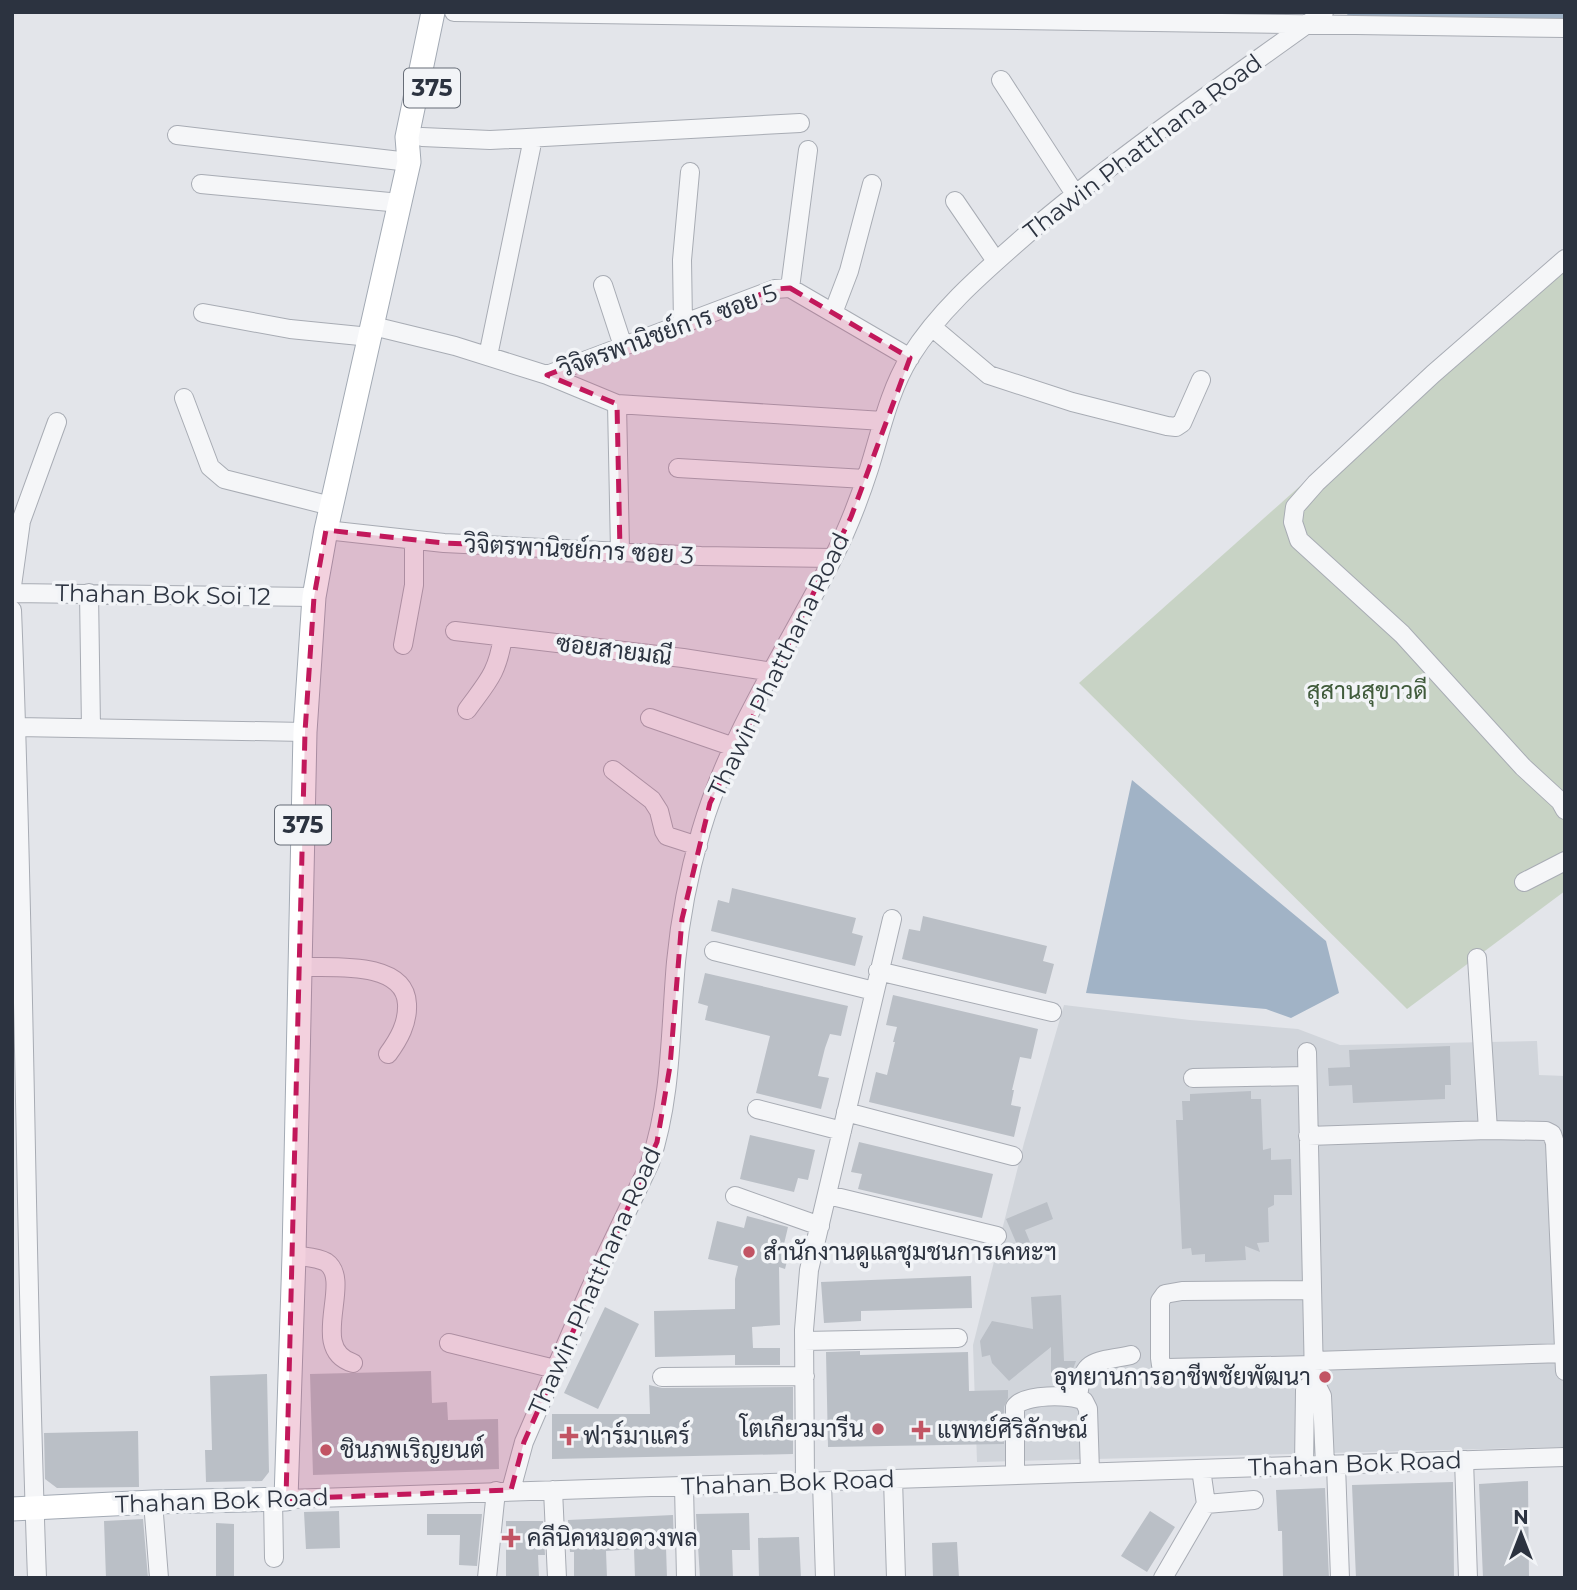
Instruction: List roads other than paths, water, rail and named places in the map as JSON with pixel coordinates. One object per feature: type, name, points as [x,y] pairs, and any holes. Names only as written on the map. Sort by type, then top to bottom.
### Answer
[{"type":"main road","name":"375","points":[[409,162],[407,136],[433,12]]},
{"type":"main road","name":"375","points":[[280,1499],[294,1255],[305,732],[314,597],[331,506],[409,162],[422,137],[449,12]]},
{"type":"main road","name":"Thahan Bok Road","points":[[23,1509],[280,1499]]},
{"type":"street","points":[[454,12],[1565,28]]},
{"type":"street","name":"Thawin Phatthana Road","points":[[487,1578],[503,1490],[657,1142],[670,1066],[678,945],[698,846],[710,803],[734,747],[852,517],[896,385],[910,358],[932,327],[996,261],[1074,194],[1324,12]]},
{"type":"street","points":[[1001,80],[1074,194]]},
{"type":"street","points":[[422,137],[490,141],[800,123]]},
{"type":"street","points":[[177,135],[409,162]]},
{"type":"street","points":[[488,356],[531,148]]},
{"type":"street","points":[[790,288],[808,149]]},
{"type":"street","points":[[683,323],[682,260],[690,172]]},
{"type":"street","points":[[201,184],[400,203]]},
{"type":"street","points":[[833,313],[849,271],[872,184]]},
{"type":"street","points":[[955,201],[996,261]]},
{"type":"street","points":[[1565,259],[1433,373],[1316,483],[1295,507],[1293,522],[1299,540],[1402,634],[1523,768],[1559,801],[1565,810]]},
{"type":"street","points":[[603,285],[623,346]]},
{"type":"street","name":"วิจิตรพานิชย์การ ซอย 5","points":[[203,313],[290,329],[371,331],[488,356],[547,374],[775,289],[790,288],[910,358]]},
{"type":"street","points":[[932,327],[989,374],[1072,402],[1167,426],[1176,427],[1182,423],[1201,380]]},
{"type":"street","points":[[547,374],[617,404],[883,421]]},
{"type":"street","points":[[184,398],[210,467],[224,479],[331,506]]},
{"type":"street","points":[[617,404],[620,551]]},
{"type":"street","points":[[12,586],[22,521],[57,422]]},
{"type":"street","points":[[678,468],[865,479]]},
{"type":"street","name":"วิจิตรพานิชย์การ ซอย 3","points":[[326,530],[414,540],[701,556],[833,558]]},
{"type":"street","points":[[403,645],[414,584],[414,540]]},
{"type":"street","name":"Thahan Bok Soi 12","points":[[12,593],[314,597]]},
{"type":"street","points":[[89,593],[91,729]]},
{"type":"street","points":[[12,613],[17,727],[15,756],[23,1509],[37,1578]]},
{"type":"street","name":"ซอยสายมณี","points":[[455,631],[683,658],[773,672]]},
{"type":"street","points":[[467,710],[494,674],[503,637]]},
{"type":"street","points":[[650,718],[734,747]]},
{"type":"street","points":[[17,727],[305,732]]},
{"type":"street","points":[[613,770],[652,800],[659,811],[667,836],[698,846]]},
{"type":"street","points":[[1524,882],[1565,861]]},
{"type":"street","points":[[825,1578],[805,1376],[804,1341],[809,1270],[892,919]]},
{"type":"street","points":[[714,951],[874,992]]},
{"type":"street","points":[[1477,958],[1488,1130]]},
{"type":"street","points":[[300,967],[382,973],[402,986],[407,1002],[404,1026],[388,1054]]},
{"type":"street","points":[[878,971],[1052,1012]]},
{"type":"street","points":[[1307,1052],[1314,1369],[1322,1395],[1331,1465],[1340,1578]]},
{"type":"street","points":[[1194,1079],[1307,1076]]},
{"type":"street","points":[[757,1109],[842,1131]]},
{"type":"street","points":[[846,1112],[1013,1156]]},
{"type":"street","points":[[1308,1136],[1488,1130],[1546,1131],[1552,1134],[1555,1143],[1565,1371]]},
{"type":"street","points":[[828,1195],[997,1236]]},
{"type":"street","points":[[735,1196],[820,1226]]},
{"type":"street","points":[[294,1255],[322,1260],[333,1270],[335,1287],[332,1343],[340,1356],[353,1363]]},
{"type":"street","points":[[1312,1290],[1182,1291],[1166,1294],[1160,1301],[1161,1365],[1167,1368],[1314,1369],[1564,1353]]},
{"type":"street","points":[[804,1341],[958,1338]]},
{"type":"street","points":[[449,1343],[555,1369]]},
{"type":"street","points":[[1078,1398],[1084,1369],[1091,1364],[1131,1356]]},
{"type":"street","points":[[1304,1466],[1305,1390],[1314,1369]]},
{"type":"street","points":[[662,1377],[805,1376]]},
{"type":"street","points":[[1015,1475],[1013,1418],[1017,1403],[1027,1398],[1078,1398],[1084,1401],[1088,1409],[1090,1472]]},
{"type":"street","name":"Thahan Bok Road","points":[[280,1499],[1565,1457]]},
{"type":"street","points":[[1464,1460],[1468,1578]]},
{"type":"street","points":[[1163,1578],[1206,1504],[1201,1469]]},
{"type":"street","points":[[893,1479],[896,1578]]},
{"type":"street","points":[[684,1486],[686,1578]]},
{"type":"street","points":[[553,1490],[557,1578]]},
{"type":"street","points":[[274,1558],[280,1499]]},
{"type":"street","points":[[1206,1504],[1254,1500]]},
{"type":"street","points":[[153,1502],[159,1578]]},
{"type":"water","points":[[1132,780],[1326,941],[1339,993],[1291,1018],[1266,1009],[1086,993]]},
{"type":"waterway","points":[[1356,13],[1565,15]]},
{"type":"place","name":"สำนักงานดูแลชุมชนการเคหะฯ","points":[[749,1252]]},
{"type":"place","name":"อุทยานการอาชีพชัยพัฒนา","points":[[1325,1377]]},
{"type":"place","name":"โตเกียวมารีน","points":[[878,1429]]},
{"type":"place","name":"แพทย์ศิริลักษณ์","points":[[921,1430]]},
{"type":"place","name":"ฟาร์มาแคร์","points":[[569,1436]]},
{"type":"place","name":"ชินภพเริญยนต์","points":[[326,1450]]},
{"type":"place","name":"คลีนิคหมอดวงพล","points":[[511,1538]]},
{"type":"park label","name":"สุสานสุขาวดี","points":[[1367,691]]}]
